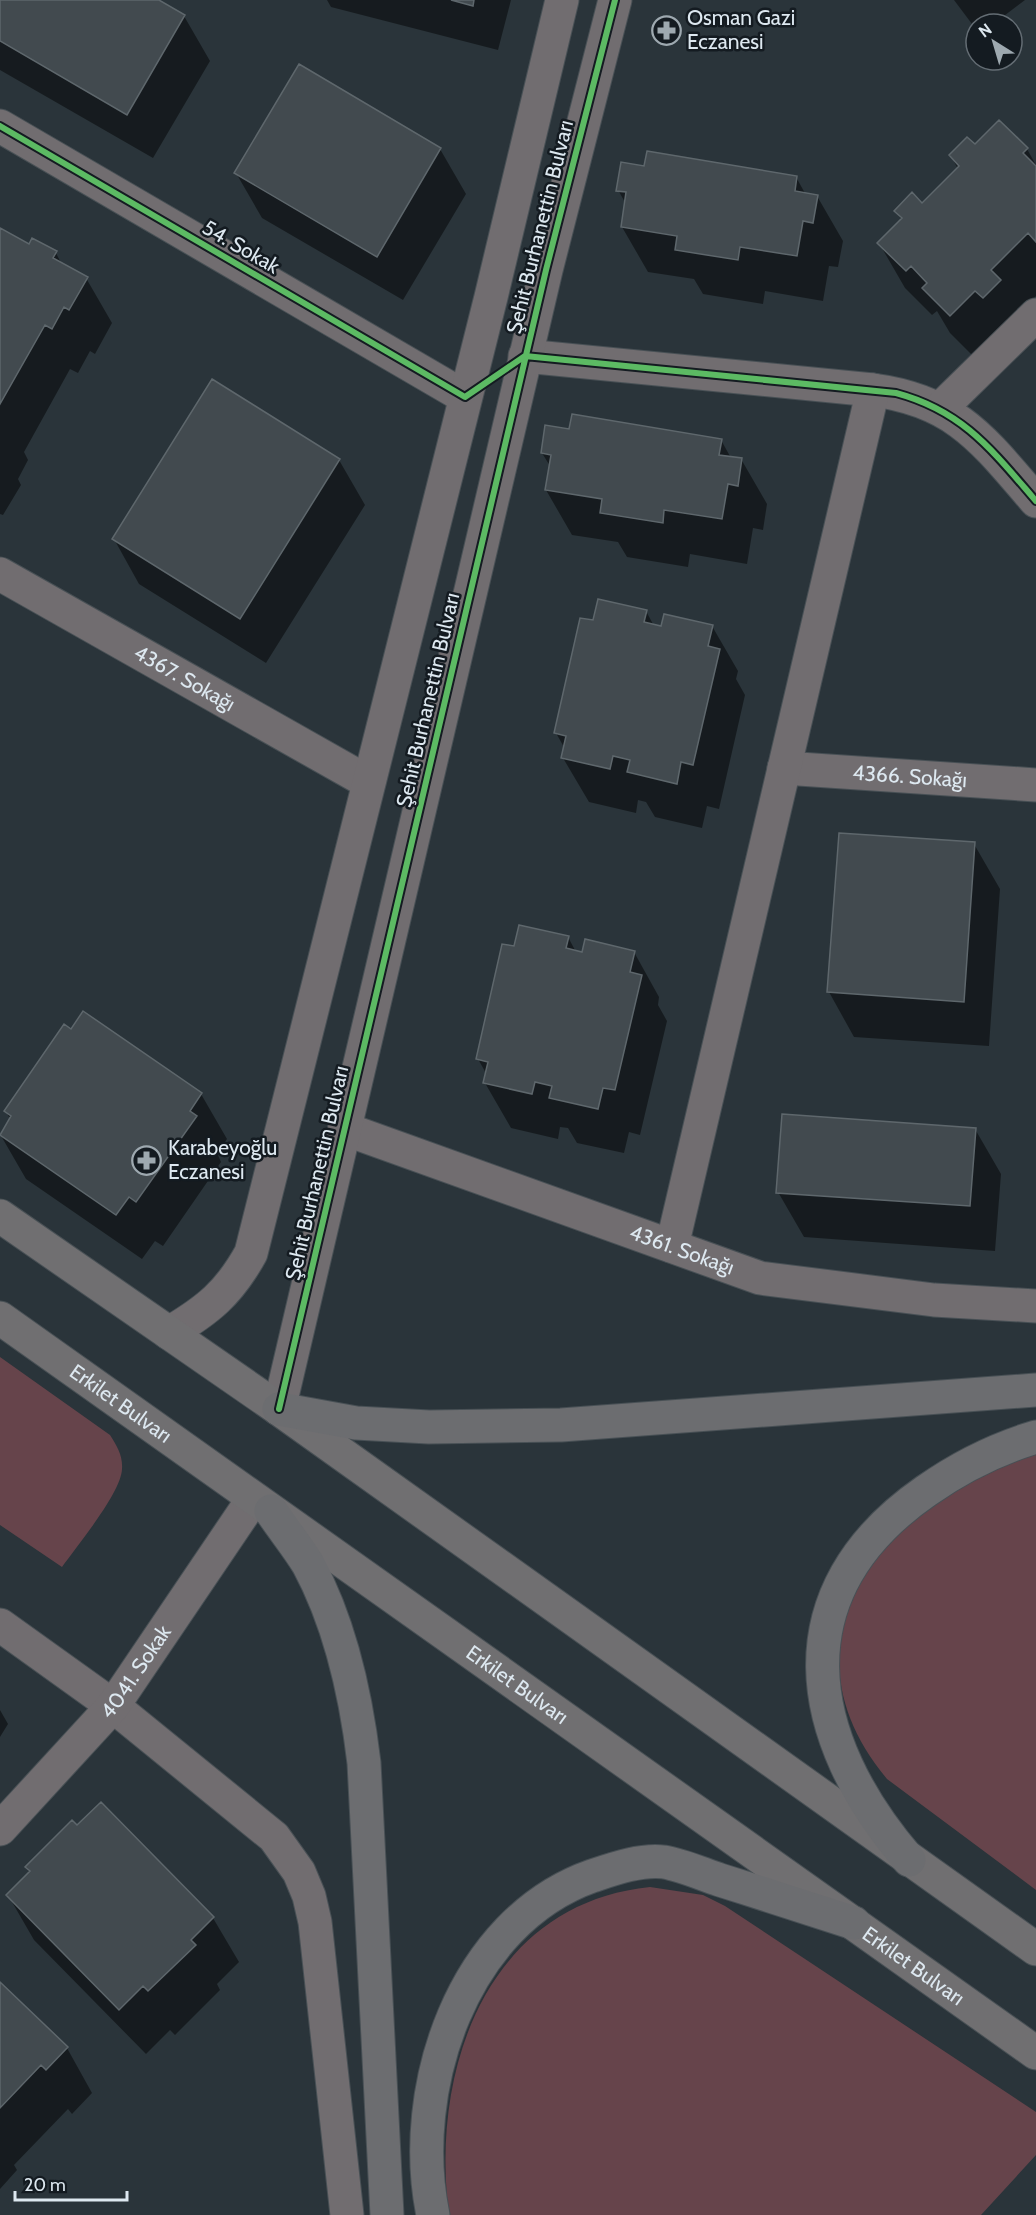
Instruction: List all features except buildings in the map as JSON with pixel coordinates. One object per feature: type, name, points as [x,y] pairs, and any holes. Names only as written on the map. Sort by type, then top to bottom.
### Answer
[{"type":"highway","points":[[279,1409],[356,1423],[495,1427],[561,1425],[1036,1390]]},
{"type":"highway","points":[[909,1860],[886,1833],[866,1803],[849,1772],[836,1739],[822,1683],[822,1657],[833,1605],[854,1560],[886,1521],[961,1468],[997,1450],[1036,1437]]},
{"type":"highway","points":[[262,1505],[308,1564],[330,1615],[348,1668],[358,1715],[365,1774],[387,2215]]},
{"type":"highway","points":[[433,2215],[428,2190],[428,2128],[446,2037],[459,2005],[489,1956],[509,1931],[532,1910],[584,1879],[618,1868],[663,1862],[854,1923]]},
{"type":"main road","points":[[0,1216],[279,1409],[1036,1949]]},
{"type":"main road","name":"Erkilet Bulvarı","points":[[0,1318],[1036,2053]]},
{"type":"street","name":"Şehit Burhanettin Bulvarı","points":[[169,1333],[219,1299],[237,1279],[251,1253],[562,0]]},
{"type":"street","name":"Şehit Burhanettin Bulvarı","points":[[279,1409],[525,356],[615,0]]},
{"type":"street","name":"54. Sokak","points":[[0,126],[465,397]]},
{"type":"street","points":[[940,409],[1036,315]]},
{"type":"street","points":[[465,397],[525,356],[873,390],[908,396],[940,409],[962,422],[982,439],[1036,501]]},
{"type":"street","points":[[672,1246],[873,390]]},
{"type":"street","name":"4367. Sokağı","points":[[0,574],[368,782]]},
{"type":"street","name":"4366. Sokağı","points":[[784,768],[1036,785]]},
{"type":"street","name":"4361. Sokağı","points":[[345,1129],[760,1278],[934,1300],[1036,1306]]},
{"type":"street","name":"4041. Sokak","points":[[0,1829],[113,1706],[262,1505]]},
{"type":"street","points":[[0,1625],[113,1706],[259,1823],[288,1854],[299,1872],[309,1896],[315,1922],[347,2215]]},
{"type":"shaded area","points":[[0,1357],[110,1435],[120,1455],[122,1469],[120,1479],[107,1505],[62,1567],[0,1525]]},
{"type":"shaded area","points":[[1036,1454],[1036,1890],[887,1779],[853,1726],[840,1674],[843,1625],[862,1579],[893,1538],[934,1503],[982,1474]]},
{"type":"shaded area","points":[[650,1887],[703,1895],[725,1906],[1036,2112],[1036,2155],[981,2215],[449,2215],[445,2160],[449,2105],[461,2052],[481,2003],[509,1960],[547,1925],[593,1900]]},
{"type":"cycle path","points":[[279,1409],[546,270],[615,0]]},
{"type":"cycle path","points":[[0,126],[465,397],[525,356],[896,393],[940,410],[975,435],[1036,501]]},
{"type":"place","name":"Osman Gazi Eczanesi","points":[[666,30]]},
{"type":"place","name":"Karabeyoğlu Eczanesi","points":[[147,1160]]}]
